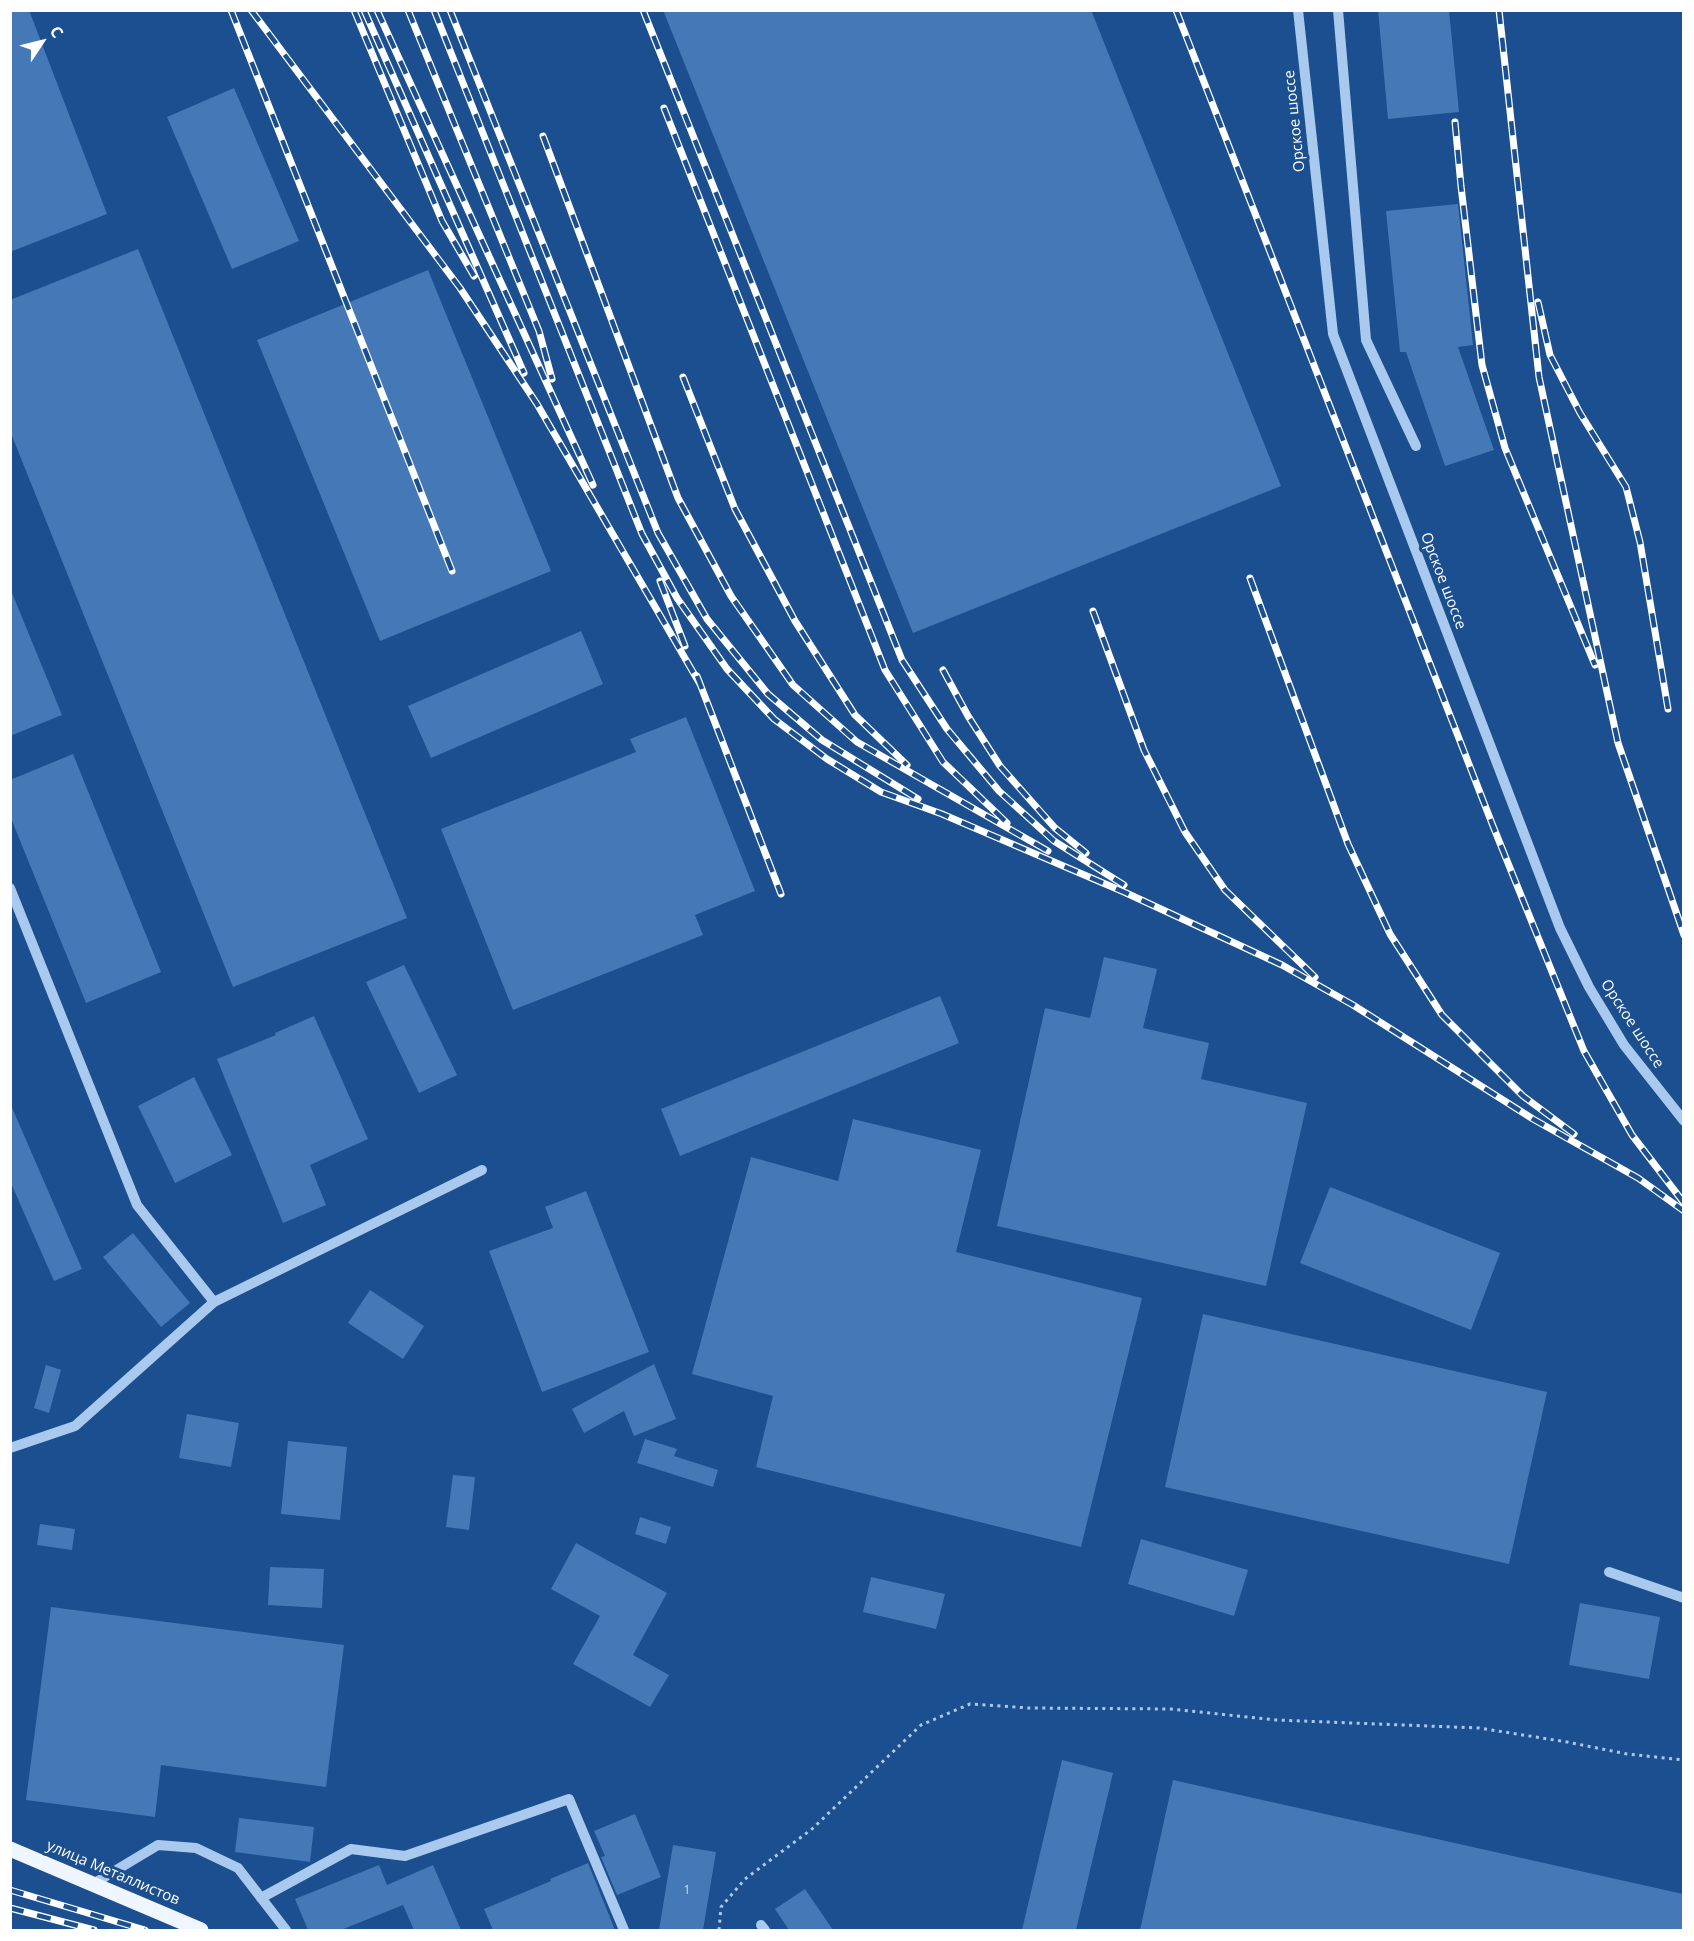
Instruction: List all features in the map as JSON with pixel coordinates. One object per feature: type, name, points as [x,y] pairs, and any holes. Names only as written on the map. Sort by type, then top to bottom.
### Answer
[{"type":"main road","name":"улица Металлистов","points":[[10,1849],[201,1930]]},
{"type":"street","name":"Орское шоссе","points":[[1298,10],[1333,334],[1560,928],[1589,987],[1624,1045],[1683,1121]]},
{"type":"street","points":[[1338,10],[1366,340],[1416,446]]},
{"type":"street","points":[[10,888],[137,1205],[214,1302]]},
{"type":"street","points":[[10,1448],[75,1426],[214,1302],[482,1170]]},
{"type":"street","points":[[1609,1572],[1683,1598]]},
{"type":"street","points":[[261,1898],[351,1849],[405,1856],[568,1799],[624,1930]]},
{"type":"street","points":[[93,1884],[158,1845],[196,1848],[238,1868],[286,1930]]},
{"type":"path","points":[[719,1930],[721,1907],[745,1879],[813,1829],[921,1725],[970,1704],[1029,1708],[1171,1709],[1276,1720],[1479,1728],[1567,1742],[1627,1755],[1683,1760]]},
{"type":"building","points":[[10,10],[29,10],[107,214],[10,252]]},
{"type":"building","points":[[663,10],[1091,10],[1281,486],[913,633]]},
{"type":"building","points":[[1378,10],[1449,10],[1459,112],[1388,119]]},
{"type":"building","points":[[234,88],[299,241],[232,269],[167,117]]},
{"type":"building","points":[[1458,204],[1473,345],[1458,347],[1494,450],[1445,466],[1406,352],[1400,352],[1386,211]]},
{"type":"building","points":[[138,249],[407,918],[233,987],[10,431],[10,300]]},
{"type":"building","points":[[428,270],[551,571],[380,641],[257,340]]},
{"type":"building","points":[[10,588],[62,715],[10,736]]},
{"type":"building","points":[[581,631],[603,684],[431,758],[408,706]]},
{"type":"building","points":[[686,717],[755,891],[695,915],[703,935],[513,1010],[441,829],[636,752],[630,739]]},
{"type":"building","points":[[73,754],[161,972],[86,1003],[10,816],[10,780]]},
{"type":"building","points":[[1104,957],[1157,969],[1143,1028],[1209,1043],[1201,1079],[1307,1103],[1266,1286],[997,1226],[1045,1008],[1090,1018]]},
{"type":"building","points":[[404,965],[457,1075],[419,1093],[366,982]]},
{"type":"building","points":[[940,996],[959,1043],[680,1156],[661,1109]]},
{"type":"building","points":[[314,1016],[368,1139],[310,1165],[326,1205],[283,1223],[217,1059],[276,1035],[275,1033]]},
{"type":"building","points":[[194,1077],[232,1155],[175,1183],[138,1106]]},
{"type":"building","points":[[10,1103],[82,1269],[54,1281],[10,1181]]},
{"type":"building","points":[[853,1119],[981,1150],[956,1252],[1142,1298],[1081,1547],[756,1467],[773,1396],[692,1374],[751,1157],[838,1181]]},
{"type":"building","points":[[1330,1187],[1500,1253],[1471,1330],[1300,1263]]},
{"type":"building","points":[[586,1191],[649,1352],[542,1392],[489,1251],[553,1228],[545,1207]]},
{"type":"building","points":[[133,1233],[190,1303],[161,1327],[103,1257]]},
{"type":"building","points":[[370,1290],[424,1326],[403,1359],[348,1323]]},
{"type":"building","points":[[1203,1314],[1547,1392],[1509,1564],[1165,1487]]},
{"type":"building","points":[[654,1364],[676,1419],[634,1436],[624,1411],[584,1433],[572,1409]]},
{"type":"building","points":[[46,1365],[61,1370],[49,1413],[34,1408]]},
{"type":"building","points":[[187,1414],[239,1423],[231,1467],[179,1458]]},
{"type":"building","points":[[645,1439],[677,1449],[674,1456],[718,1470],[713,1487],[637,1463]]},
{"type":"building","points":[[288,1441],[347,1447],[340,1520],[281,1514]]},
{"type":"building","points":[[453,1475],[475,1477],[469,1530],[446,1527]]},
{"type":"building","points":[[640,1517],[671,1527],[666,1544],[635,1534]]},
{"type":"building","points":[[40,1524],[75,1529],[72,1550],[37,1545]]},
{"type":"building","points":[[1141,1539],[1248,1570],[1234,1616],[1128,1584]]},
{"type":"building","points":[[576,1543],[667,1593],[633,1655],[669,1675],[650,1707],[573,1664],[600,1616],[551,1589]]},
{"type":"building","points":[[270,1567],[324,1569],[322,1608],[268,1605]]},
{"type":"building","points":[[871,1577],[945,1594],[936,1629],[863,1612]]},
{"type":"building","points":[[1580,1603],[1660,1617],[1649,1679],[1569,1665]]},
{"type":"building","points":[[51,1607],[344,1645],[326,1787],[161,1765],[155,1817],[26,1800]]},
{"type":"building","points":[[1062,1760],[1113,1773],[1076,1930],[1022,1930]]},
{"type":"building","points":[[1173,1780],[1683,1894],[1683,1930],[1140,1930]]},
{"type":"building","points":[[635,1814],[661,1877],[617,1895],[601,1857],[605,1856],[594,1831]]},
{"type":"building","points":[[239,1818],[314,1827],[310,1862],[235,1852]]},
{"type":"building","points":[[673,1845],[716,1852],[703,1930],[659,1930]]},
{"type":"building","points":[[588,1863],[615,1930],[493,1930],[484,1909]]},
{"type":"building","points":[[379,1865],[387,1885],[433,1865],[461,1930],[414,1930],[403,1905],[341,1930],[308,1930],[295,1899]]},
{"type":"building","points":[[805,1889],[833,1930],[789,1930],[775,1909]]},
{"type":"railway","points":[[231,10],[452,571]]},
{"type":"railway","points":[[251,10],[460,288],[537,404],[700,684]]},
{"type":"railway","points":[[354,10],[442,221],[474,276]]},
{"type":"railway","points":[[364,10],[524,373]]},
{"type":"railway","points":[[377,10],[593,485]]},
{"type":"railway","points":[[408,10],[539,331],[552,379]]},
{"type":"railway","points":[[434,10],[642,534],[677,598],[727,669],[774,719],[827,759],[881,792],[942,814],[1124,892],[1282,965],[1353,1005],[1533,1119],[1638,1178],[1684,1211]]},
{"type":"railway","points":[[450,10],[658,533],[707,619],[768,694],[822,740],[918,799]]},
{"type":"railway","points":[[643,10],[902,660],[947,729],[999,791],[1054,841],[1124,885]]},
{"type":"railway","points":[[1176,10],[1493,826],[1584,1051],[1632,1135],[1684,1203]]},
{"type":"railway","points":[[1499,10],[1539,377],[1618,743],[1684,935]]},
{"type":"railway","points":[[664,108],[885,670],[943,762],[1007,823]]},
{"type":"railway","points":[[1455,122],[1482,365],[1505,448],[1595,665]]},
{"type":"railway","points":[[543,136],[678,498],[731,596],[793,685],[857,742],[1048,851]]},
{"type":"railway","points":[[1538,302],[1550,355],[1580,413],[1626,487],[1640,542],[1668,709]]},
{"type":"railway","points":[[683,377],[735,509],[795,621],[855,715],[907,765]]},
{"type":"railway","points":[[1250,578],[1348,844],[1390,934],[1442,1015],[1523,1096],[1574,1134]]},
{"type":"railway","points":[[660,581],[685,646]]},
{"type":"railway","points":[[1093,611],[1144,750],[1185,832],[1225,890],[1315,977]]},
{"type":"railway","points":[[943,670],[968,716],[1000,766],[1055,828],[1086,853]]},
{"type":"railway","points":[[697,676],[781,894]]},
{"type":"railway","points":[[10,1890],[145,1930]]},
{"type":"railway","points":[[10,1908],[94,1930]]}]
